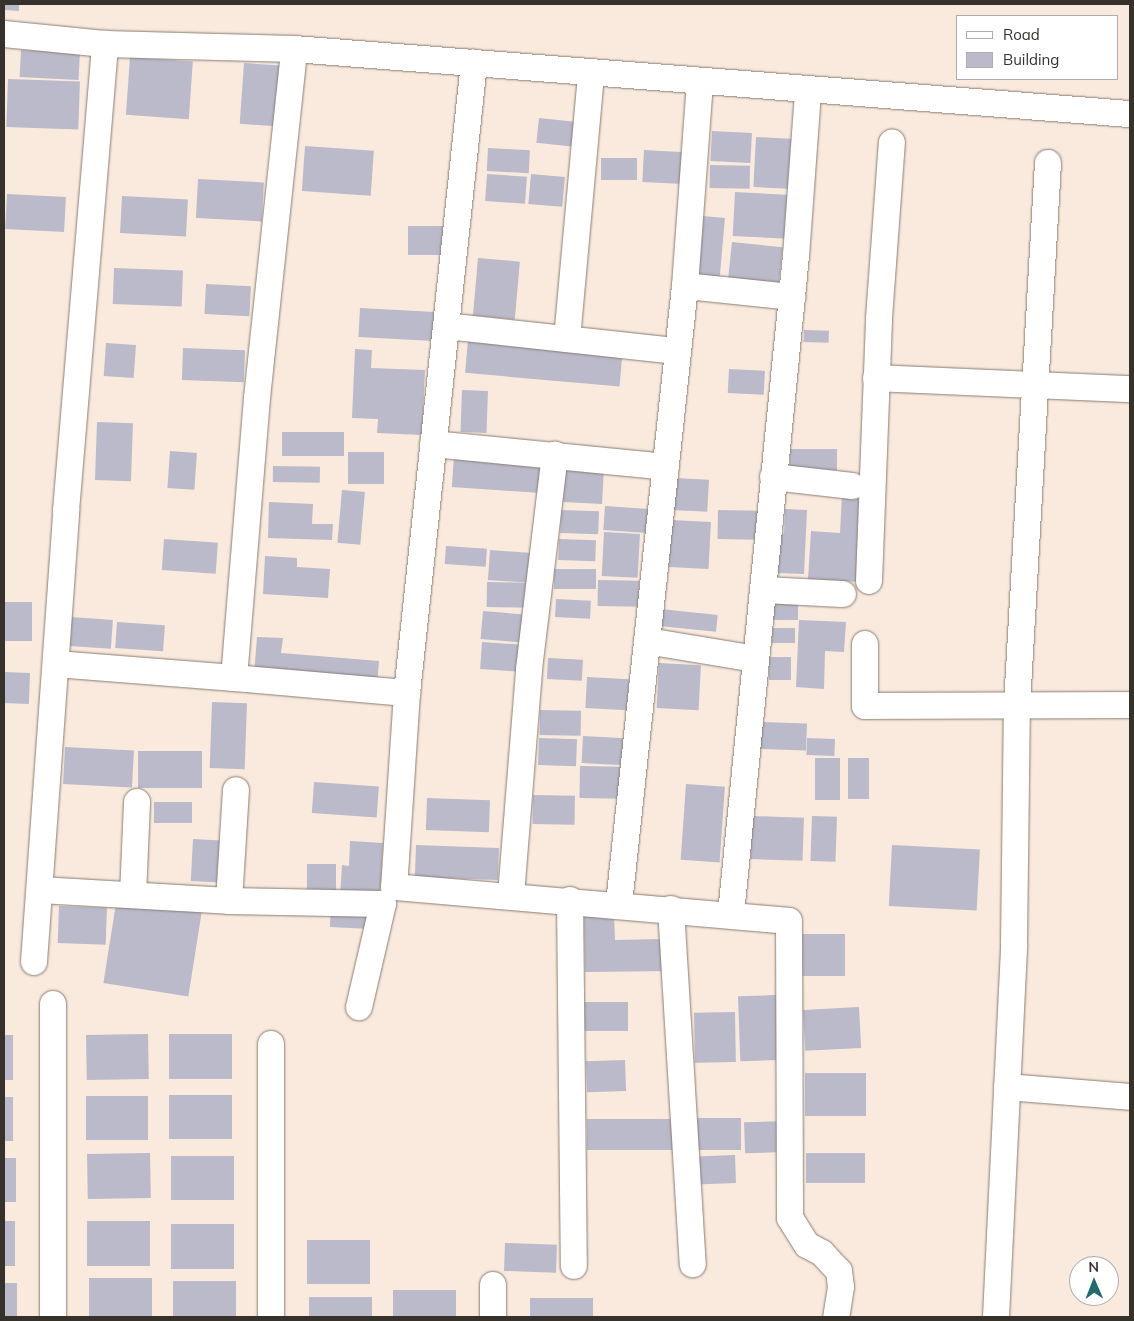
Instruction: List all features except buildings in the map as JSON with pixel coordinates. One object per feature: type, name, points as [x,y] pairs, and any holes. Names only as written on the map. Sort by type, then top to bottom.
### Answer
[{"type":"street","points":[[4,34],[106,44],[294,49],[808,91],[1130,114]]},
{"type":"street","points":[[34,962],[106,44]]},
{"type":"street","points":[[234,678],[257,398],[294,49]]},
{"type":"street","points":[[359,1007],[388,895],[407,693],[474,63]]},
{"type":"street","points":[[567,339],[591,73]]},
{"type":"street","points":[[619,904],[685,286],[700,82]]},
{"type":"street","points":[[731,914],[792,297],[808,91]]},
{"type":"street","points":[[868,581],[876,378],[892,142]]},
{"type":"street","points":[[996,1317],[1014,944],[1017,705],[1032,480],[1035,385],[1048,163]]},
{"type":"street","points":[[685,286],[792,297]]},
{"type":"street","points":[[446,326],[678,351]]},
{"type":"street","points":[[876,378],[1130,389]]},
{"type":"street","points":[[433,444],[666,467]]},
{"type":"street","points":[[511,895],[529,669],[555,455]]},
{"type":"street","points":[[773,477],[852,486]]},
{"type":"street","points":[[763,590],[843,594]]},
{"type":"street","points":[[647,641],[756,659]]},
{"type":"street","points":[[866,644],[865,706],[1130,705]]},
{"type":"street","points":[[56,664],[407,693]]},
{"type":"street","points":[[229,901],[236,790]]},
{"type":"street","points":[[133,895],[136,802]]},
{"type":"street","points":[[40,890],[229,901],[388,895],[511,895],[671,908],[789,921],[790,1218],[807,1245],[822,1253],[839,1271],[841,1287],[836,1317]]},
{"type":"street","points":[[570,900],[574,1266]]},
{"type":"street","points":[[671,908],[693,1264]]},
{"type":"street","points":[[53,1004],[53,1317]]},
{"type":"street","points":[[271,1044],[271,1317]]},
{"type":"street","points":[[1006,1087],[1130,1097]]},
{"type":"street","points":[[493,1286],[493,1317]]}]
